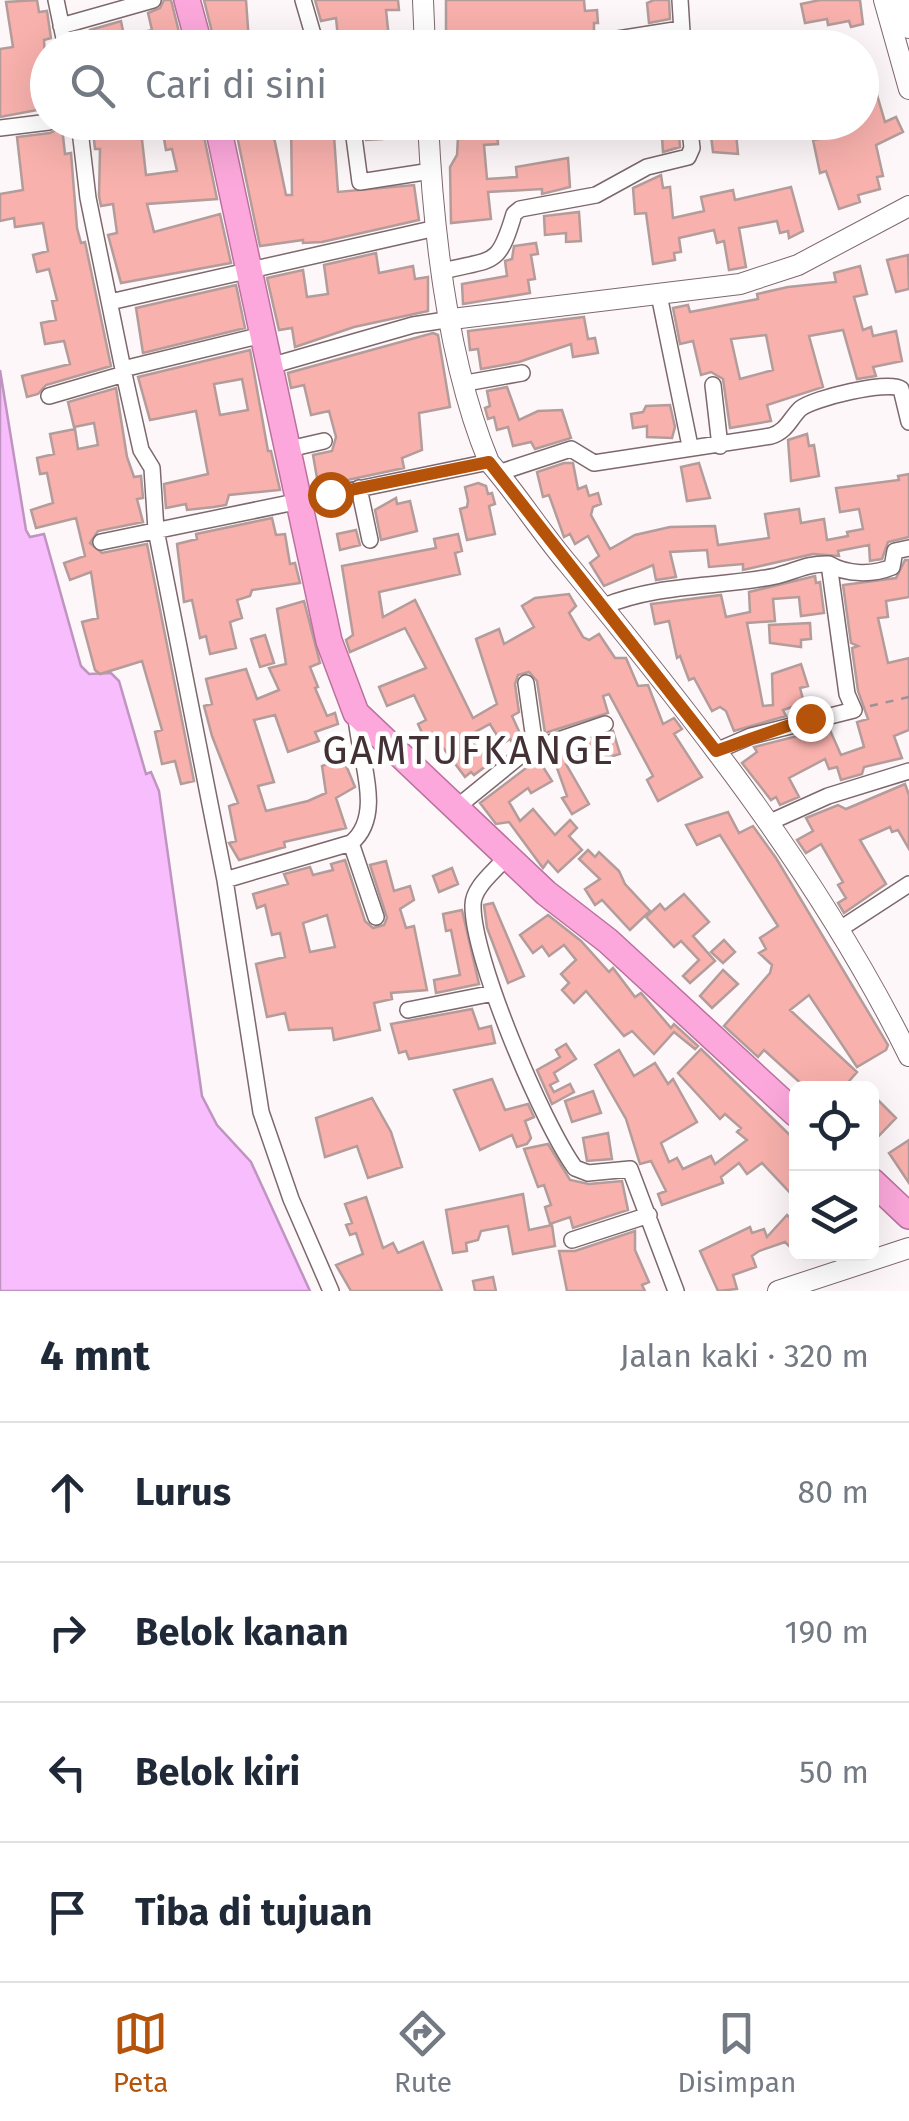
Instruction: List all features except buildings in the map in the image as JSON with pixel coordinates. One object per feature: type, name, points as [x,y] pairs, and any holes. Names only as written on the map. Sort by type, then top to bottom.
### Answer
[{"type":"highway","points":[[187,0],[195,30]]},
{"type":"highway","points":[[221,140],[329,642],[356,713],[507,856],[789,1108]]},
{"type":"highway","points":[[879,1188],[909,1216]]},
{"type":"street","points":[[56,0],[62,30]]},
{"type":"street","points":[[61,26],[153,0]]},
{"type":"street","points":[[303,0],[312,30]]},
{"type":"street","points":[[424,0],[425,30]]},
{"type":"street","points":[[675,30],[681,29],[680,0]]},
{"type":"street","points":[[884,0],[909,89]]},
{"type":"street","points":[[901,0],[909,28]]},
{"type":"street","points":[[0,128],[30,124]]},
{"type":"street","points":[[80,140],[123,372],[141,450],[152,468],[156,530],[226,880],[261,1112],[291,1199],[332,1291]]},
{"type":"street","points":[[354,140],[360,182],[431,171]]},
{"type":"street","points":[[429,140],[436,228],[452,319],[466,382],[493,467],[768,823],[840,929],[909,1056]]},
{"type":"street","points":[[443,271],[497,256],[506,245],[514,214],[520,209],[596,195],[646,167],[688,157],[691,140]]},
{"type":"street","points":[[270,366],[385,332],[452,319],[555,303],[659,296],[768,277],[909,206]]},
{"type":"street","points":[[110,302],[436,228]]},
{"type":"street","points":[[659,296],[690,446]]},
{"type":"street","points":[[49,396],[262,335]]},
{"type":"street","points":[[466,382],[522,372]]},
{"type":"street","points":[[101,542],[571,449],[594,463],[690,446],[720,446],[778,434],[807,405],[887,384],[901,389],[909,422]]},
{"type":"street","points":[[712,385],[720,446]]},
{"type":"street","points":[[288,449],[324,441]]},
{"type":"street","points":[[360,488],[370,540]]},
{"type":"street","points":[[604,606],[655,590],[778,576],[808,563],[830,564],[842,572],[884,571],[892,567],[896,551],[909,548]]},
{"type":"street","points":[[716,751],[766,731],[854,710],[844,677],[830,564]]},
{"type":"street","points":[[526,683],[535,747]]},
{"type":"street","points":[[226,880],[351,843],[359,836],[368,807],[356,713]]},
{"type":"street","points":[[456,808],[506,764],[535,747],[605,724]]},
{"type":"street","points":[[768,823],[828,796],[909,771]]},
{"type":"street","points":[[351,843],[376,916]]},
{"type":"street","points":[[507,856],[476,893],[473,904],[494,993],[513,1044],[571,1164],[580,1172],[630,1170],[676,1291]]},
{"type":"street","points":[[840,929],[909,884]]},
{"type":"street","points":[[408,1010],[494,993]]},
{"type":"street","points":[[572,1240],[650,1215]]},
{"type":"street","points":[[778,1291],[823,1285],[909,1248]]},
{"type":"path","points":[[854,710],[909,697]]},
{"type":"shaded area","points":[[0,370],[26,530],[30,537],[44,534],[81,666],[89,674],[111,673],[119,681],[146,774],[151,772],[159,791],[202,1096],[217,1125],[251,1162],[310,1291],[0,1291]]},
{"type":"district","name":"GAMTUFKANGE","points":[[469,750]]},
{"type":"route","points":[[330,494],[489,462],[564,560],[648,658],[716,751],[810,718]]}]
